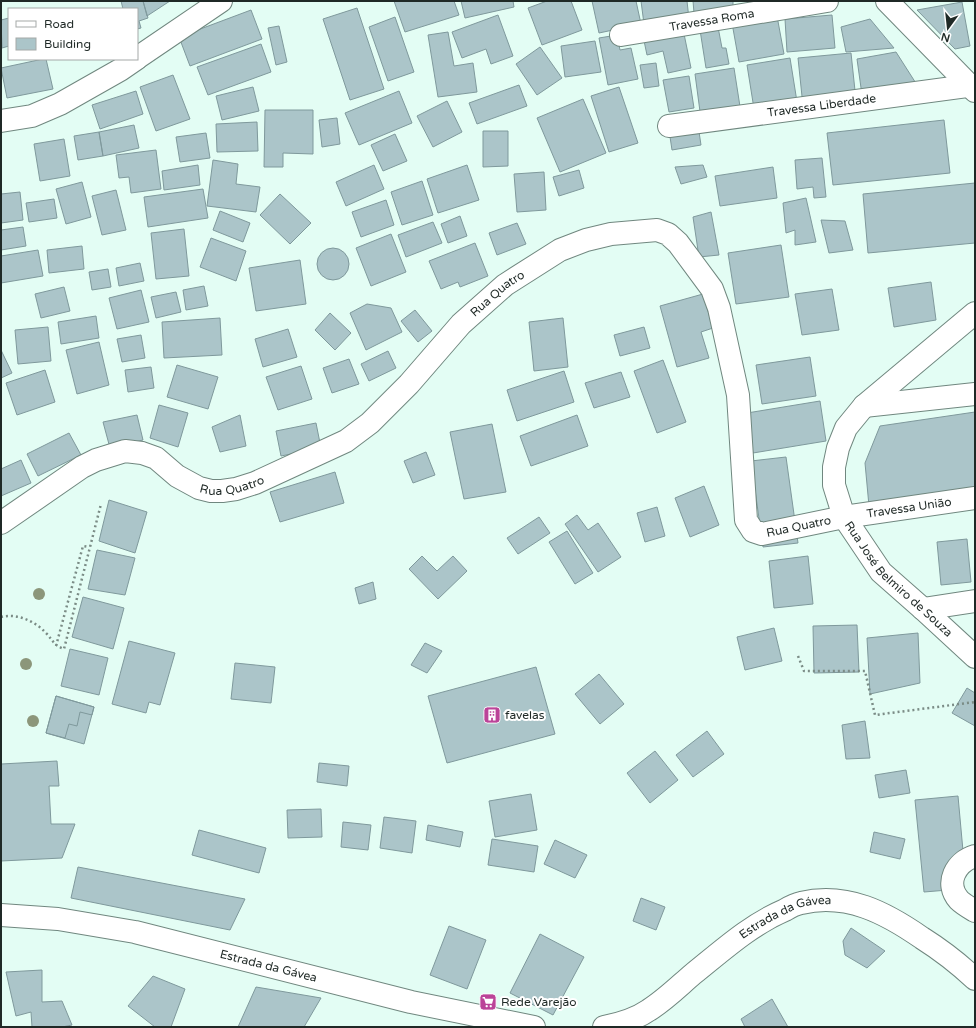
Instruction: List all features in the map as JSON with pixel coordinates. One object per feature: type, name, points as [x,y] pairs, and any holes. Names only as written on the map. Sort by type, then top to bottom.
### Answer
[{"type":"street","points":[[138,58],[221,1]]},
{"type":"street","name":"Travessa Roma","points":[[621,35],[827,1]]},
{"type":"street","points":[[887,1],[973,87]]},
{"type":"street","points":[[1,122],[32,116],[60,104],[120,70],[135,60]]},
{"type":"street","name":"Travessa Liberdade","points":[[669,126],[973,87]]},
{"type":"street","name":"Rua Quatro","points":[[1,523],[82,467],[96,460],[125,451],[142,453],[156,458],[188,483],[211,491],[236,489],[280,472],[346,441],[370,423],[409,384],[461,324],[505,285],[560,250],[586,240],[611,234],[657,230],[668,234],[678,243],[712,289],[718,308],[738,395],[746,520],[754,531],[762,534],[844,517]]},
{"type":"street","name":"Rua José Belmiro de Souza","points":[[975,314],[864,406],[846,428],[838,448],[834,467],[834,485],[844,517],[881,572],[975,657]]},
{"type":"street","points":[[864,406],[975,394]]},
{"type":"street","name":"Travessa União","points":[[844,517],[975,498]]},
{"type":"street","points":[[923,609],[975,602]]},
{"type":"street","points":[[975,856],[968,858],[960,864],[955,871],[952,881],[954,891],[960,900],[975,911]]},
{"type":"street","name":"Estrada da Gávea","points":[[604,1027],[619,1024],[648,1010],[749,929],[779,912],[800,903],[820,900],[843,901],[863,905],[882,913],[930,944],[975,979]]},
{"type":"street","name":"Estrada da Gávea","points":[[1,915],[58,919],[135,932],[411,1002],[534,1027]]},
{"type":"path","points":[[1,617],[11,615],[29,620],[43,630],[56,646],[64,649],[89,547],[102,504]]},
{"type":"path","points":[[56,646],[83,546],[89,547]]},
{"type":"path","points":[[70,595],[77,596]]},
{"type":"path","points":[[798,656],[804,671],[865,671],[875,715],[975,702]]},
{"type":"building","points":[[121,1],[143,1],[148,18],[139,21],[141,28],[138,29],[138,8],[123,8]]},
{"type":"building","points":[[143,1],[170,1],[147,16]]},
{"type":"building","points":[[394,1],[454,1],[459,15],[405,32]]},
{"type":"building","points":[[461,1],[513,1],[514,7],[465,18]]},
{"type":"building","points":[[547,1],[571,1],[582,30],[542,45],[528,8]]},
{"type":"building","points":[[592,1],[636,1],[641,24],[599,33]]},
{"type":"building","points":[[641,1],[687,1],[689,19],[644,24]]},
{"type":"building","points":[[693,1],[733,1],[733,11],[694,13]]},
{"type":"building","points":[[962,2],[970,46],[955,49],[917,10]]},
{"type":"building","points":[[357,8],[384,89],[350,100],[323,19]]},
{"type":"building","points":[[251,10],[262,39],[190,66],[179,37]]},
{"type":"building","points":[[498,15],[513,56],[491,64],[486,49],[462,58],[452,32]]},
{"type":"building","points":[[832,15],[835,48],[787,52],[785,19]]},
{"type":"building","points":[[777,16],[784,54],[739,62],[732,23]]},
{"type":"building","points":[[395,17],[414,72],[388,81],[369,27]]},
{"type":"building","points":[[8,18],[8,46],[2,48],[1,20]]},
{"type":"building","points":[[870,19],[894,48],[846,52],[841,27]]},
{"type":"building","points":[[279,26],[287,62],[276,65],[268,28]]},
{"type":"building","points":[[718,27],[722,48],[726,48],[729,64],[706,68],[700,30]]},
{"type":"building","points":[[683,29],[691,68],[668,73],[663,51],[647,55],[643,36]]},
{"type":"building","points":[[448,32],[454,66],[473,63],[477,92],[438,97],[428,35]]},
{"type":"building","points":[[617,35],[620,50],[631,48],[638,79],[608,85],[599,38]]},
{"type":"building","points":[[595,41],[601,72],[565,77],[561,46]]},
{"type":"building","points":[[261,44],[271,72],[208,95],[197,67]]},
{"type":"building","points":[[540,47],[562,78],[537,95],[516,64]]},
{"type":"building","points":[[896,52],[919,88],[862,95],[857,59]]},
{"type":"building","points":[[851,53],[856,100],[803,106],[798,58]]},
{"type":"building","points":[[790,58],[798,108],[755,115],[747,65]]},
{"type":"building","points":[[38,60],[46,60],[53,89],[7,98],[1,68]]},
{"type":"building","points":[[656,63],[659,86],[644,88],[640,65]]},
{"type":"building","points":[[734,68],[741,113],[701,119],[695,74]]},
{"type":"building","points":[[173,75],[190,119],[156,131],[140,87]]},
{"type":"building","points":[[689,76],[694,108],[669,112],[663,80]]},
{"type":"building","points":[[519,85],[527,106],[477,124],[469,103]]},
{"type":"building","points":[[253,87],[259,111],[222,120],[216,96]]},
{"type":"building","points":[[619,87],[638,143],[609,152],[591,96]]},
{"type":"building","points":[[136,91],[143,114],[100,129],[92,105]]},
{"type":"building","points":[[399,91],[412,123],[359,145],[345,113]]},
{"type":"building","points":[[583,99],[606,153],[560,172],[537,118]]},
{"type":"building","points":[[447,101],[462,132],[433,147],[417,116]]},
{"type":"building","points":[[265,110],[313,110],[313,154],[283,153],[283,167],[264,167]]},
{"type":"building","points":[[696,112],[701,145],[672,150],[667,117]]},
{"type":"building","points":[[337,118],[340,144],[322,147],[319,120]]},
{"type":"building","points":[[944,120],[950,173],[833,185],[827,133]]},
{"type":"building","points":[[257,122],[258,151],[217,152],[216,124]]},
{"type":"building","points":[[134,125],[139,148],[103,156],[99,132]]},
{"type":"building","points":[[483,131],[508,131],[508,166],[483,167]]},
{"type":"building","points":[[99,132],[103,156],[78,160],[74,136]]},
{"type":"building","points":[[206,133],[210,158],[180,162],[176,137]]},
{"type":"building","points":[[395,134],[407,161],[383,171],[371,145]]},
{"type":"building","points":[[64,139],[70,176],[40,181],[34,144]]},
{"type":"building","points":[[156,150],[161,189],[131,193],[129,177],[119,178],[116,155]]},
{"type":"building","points":[[822,158],[826,197],[814,198],[813,187],[797,189],[795,160]]},
{"type":"building","points":[[213,160],[238,164],[236,184],[260,187],[256,212],[207,206]]},
{"type":"building","points":[[198,165],[200,185],[164,190],[162,171]]},
{"type":"building","points":[[374,165],[384,189],[346,206],[336,182]]},
{"type":"building","points":[[467,165],[479,200],[438,213],[427,179]]},
{"type":"building","points":[[703,165],[707,177],[681,184],[675,167]]},
{"type":"building","points":[[773,167],[777,198],[720,206],[715,176]]},
{"type":"building","points":[[579,170],[584,188],[559,196],[553,177]]},
{"type":"building","points":[[544,172],[546,210],[517,212],[514,174]]},
{"type":"building","points":[[422,181],[433,215],[402,225],[391,192]]},
{"type":"building","points":[[82,182],[91,217],[66,224],[56,189]]},
{"type":"building","points":[[975,183],[975,243],[868,253],[863,194]]},
{"type":"building","points":[[203,189],[208,218],[148,227],[144,197]]},
{"type":"building","points":[[116,190],[126,230],[102,235],[92,196]]},
{"type":"building","points":[[20,192],[23,220],[1,223],[1,194]]},
{"type":"building","points":[[280,194],[311,223],[290,244],[260,215]]},
{"type":"building","points":[[806,198],[816,242],[795,245],[795,230],[786,233],[783,203]]},
{"type":"building","points":[[54,199],[57,218],[29,222],[26,203]]},
{"type":"building","points":[[386,200],[394,225],[361,237],[352,212]]},
{"type":"building","points":[[220,211],[250,223],[243,242],[213,230]]},
{"type":"building","points":[[711,212],[719,255],[699,257],[693,217]]},
{"type":"building","points":[[460,216],[467,236],[448,243],[441,224]]},
{"type":"building","points":[[821,220],[845,221],[853,250],[829,253]]},
{"type":"building","points":[[433,222],[442,243],[406,257],[398,235]]},
{"type":"building","points":[[517,223],[526,244],[497,255],[489,233]]},
{"type":"building","points":[[23,227],[26,246],[1,250],[1,230]]},
{"type":"building","points":[[184,229],[189,276],[156,279],[151,233]]},
{"type":"building","points":[[391,234],[406,272],[371,286],[356,248]]},
{"type":"building","points":[[211,238],[246,251],[236,281],[200,267]]},
{"type":"building","points":[[475,243],[488,276],[460,287],[458,282],[441,289],[429,261]]},
{"type":"building","points":[[781,245],[789,297],[736,304],[728,253]]},
{"type":"building","points":[[82,246],[84,269],[49,273],[47,250]]},
{"type":"building","points":[[330,248],[336,248],[345,252],[349,264],[345,276],[336,280],[330,280],[321,276],[317,267],[317,261],[321,252]]},
{"type":"building","points":[[38,250],[43,276],[1,283],[1,256]]},
{"type":"building","points":[[300,260],[306,304],[256,311],[249,268]]},
{"type":"building","points":[[140,263],[144,281],[119,286],[116,268]]},
{"type":"building","points":[[108,269],[111,287],[92,290],[89,272]]},
{"type":"building","points":[[931,282],[936,320],[894,327],[888,288]]},
{"type":"building","points":[[204,286],[208,306],[186,310],[183,290]]},
{"type":"building","points":[[64,287],[70,311],[41,318],[35,294]]},
{"type":"building","points":[[832,289],[839,330],[802,335],[795,294]]},
{"type":"building","points":[[141,290],[149,322],[117,329],[109,298]]},
{"type":"building","points":[[176,292],[181,312],[156,318],[151,297]]},
{"type":"building","points":[[703,294],[713,328],[701,332],[709,358],[677,367],[660,306]]},
{"type":"building","points":[[367,304],[391,308],[402,332],[366,350],[350,313]]},
{"type":"building","points":[[415,310],[432,331],[418,342],[401,321]]},
{"type":"building","points":[[330,313],[351,333],[335,350],[315,330]]},
{"type":"building","points":[[96,316],[99,338],[61,344],[58,322]]},
{"type":"building","points":[[220,318],[222,355],[164,358],[162,322]]},
{"type":"building","points":[[563,318],[568,367],[534,371],[529,322]]},
{"type":"building","points":[[48,327],[51,361],[18,364],[15,330]]},
{"type":"building","points":[[644,327],[650,348],[620,356],[614,335]]},
{"type":"building","points":[[288,329],[297,357],[263,367],[255,339]]},
{"type":"building","points":[[141,335],[145,358],[122,362],[117,339]]},
{"type":"building","points":[[99,342],[109,385],[77,394],[66,350]]},
{"type":"building","points":[[1,350],[12,373],[1,378]]},
{"type":"building","points":[[388,351],[396,368],[369,381],[361,364]]},
{"type":"building","points":[[810,357],[816,396],[762,404],[756,365]]},
{"type":"building","points":[[349,359],[359,384],[332,393],[323,368]]},
{"type":"building","points":[[663,360],[686,422],[657,433],[634,371]]},
{"type":"building","points":[[177,365],[218,377],[208,409],[167,397]]},
{"type":"building","points":[[301,366],[312,399],[278,410],[266,377]]},
{"type":"building","points":[[151,367],[154,388],[128,392],[125,370]]},
{"type":"building","points":[[45,370],[55,402],[17,415],[6,383]]},
{"type":"building","points":[[564,371],[574,402],[517,421],[507,390]]},
{"type":"building","points":[[621,372],[630,397],[594,408],[585,383]]},
{"type":"building","points":[[820,401],[826,441],[753,453],[747,413]]},
{"type":"building","points":[[159,405],[188,413],[178,447],[150,438]]},
{"type":"building","points":[[975,412],[975,493],[869,506],[865,463],[880,426]]},
{"type":"building","points":[[137,415],[143,440],[110,448],[103,422]]},
{"type":"building","points":[[240,415],[246,446],[220,452],[212,427]]},
{"type":"building","points":[[577,415],[588,446],[531,466],[520,436]]},
{"type":"building","points":[[316,423],[321,448],[281,456],[276,431]]},
{"type":"building","points":[[492,424],[506,492],[464,499],[450,432]]},
{"type":"building","points":[[69,433],[81,455],[38,476],[27,454]]},
{"type":"building","points":[[426,452],[435,475],[413,483],[404,461]]},
{"type":"building","points":[[786,457],[798,543],[763,547],[751,461]]},
{"type":"building","points":[[21,460],[31,483],[1,496],[1,469]]},
{"type":"building","points":[[335,472],[344,503],[280,522],[270,492]]},
{"type":"building","points":[[704,486],[719,525],[690,537],[675,498]]},
{"type":"building","points":[[109,500],[147,512],[135,553],[99,541]]},
{"type":"building","points":[[657,507],[665,536],[645,542],[637,513]]},
{"type":"building","points":[[577,515],[588,530],[598,523],[621,557],[598,572],[565,524]]},
{"type":"building","points":[[539,517],[550,533],[518,554],[507,538]]},
{"type":"building","points":[[567,531],[593,573],[575,584],[549,542]]},
{"type":"building","points":[[967,539],[971,582],[941,585],[937,542]]},
{"type":"building","points":[[97,550],[135,558],[125,595],[88,589]]},
{"type":"building","points":[[422,556],[437,571],[453,556],[467,571],[438,599],[409,569]]},
{"type":"building","points":[[808,556],[813,604],[774,608],[769,561]]},
{"type":"building","points":[[373,582],[376,599],[359,604],[355,588]]},
{"type":"building","points":[[83,597],[124,608],[113,649],[72,637]]},
{"type":"building","points":[[857,625],[859,672],[814,673],[813,626]]},
{"type":"building","points":[[774,628],[782,661],[745,670],[737,637]]},
{"type":"building","points":[[918,633],[920,683],[870,694],[867,638]]},
{"type":"building","points":[[129,641],[175,653],[160,705],[149,702],[146,713],[112,704]]},
{"type":"building","points":[[425,643],[442,651],[427,673],[411,665]]},
{"type":"building","points":[[70,649],[108,658],[99,695],[61,686]]},
{"type":"building","points":[[235,663],[275,667],[271,703],[231,699]]},
{"type":"building","name":"favelas","points":[[536,667],[555,734],[447,763],[428,696]]},
{"type":"building","points":[[599,674],[624,704],[600,724],[575,694]]},
{"type":"building","points":[[967,688],[975,693],[975,726],[952,713]]},
{"type":"building","points":[[56,696],[94,707],[84,744],[46,733]]},
{"type":"building","points":[[56,696],[94,707],[92,715],[80,712],[77,726],[69,724],[65,738],[46,733]]},
{"type":"building","points":[[865,721],[870,758],[846,759],[842,725]]},
{"type":"building","points":[[707,731],[724,754],[693,777],[676,755]]},
{"type":"building","points":[[655,751],[678,780],[650,803],[627,773]]},
{"type":"building","points":[[57,761],[59,786],[49,786],[51,824],[75,824],[62,858],[1,861],[1,764]]},
{"type":"building","points":[[319,763],[349,766],[347,786],[317,782]]},
{"type":"building","points":[[906,770],[910,793],[879,798],[875,775]]},
{"type":"building","points":[[531,794],[537,830],[495,837],[489,801]]},
{"type":"building","points":[[958,796],[964,862],[948,890],[924,892],[915,800]]},
{"type":"building","points":[[321,809],[322,837],[288,838],[287,810]]},
{"type":"building","points":[[384,817],[416,821],[412,853],[380,848]]},
{"type":"building","points":[[343,822],[371,825],[368,850],[341,847]]},
{"type":"building","points":[[428,825],[463,832],[460,847],[426,840]]},
{"type":"building","points":[[199,830],[266,848],[259,873],[192,855]]},
{"type":"building","points":[[874,832],[905,839],[900,859],[870,852]]},
{"type":"building","points":[[492,839],[538,846],[534,872],[488,865]]},
{"type":"building","points":[[555,840],[587,855],[575,878],[544,864]]},
{"type":"building","points":[[78,867],[245,899],[230,930],[71,898]]},
{"type":"building","points":[[641,898],[665,907],[656,930],[633,921]]},
{"type":"building","points":[[449,926],[486,940],[467,989],[430,975]]},
{"type":"building","points":[[851,928],[885,951],[867,968],[845,955],[843,941]]},
{"type":"building","points":[[540,934],[584,957],[553,1015],[510,993]]},
{"type":"building","points":[[42,970],[42,1002],[62,1001],[72,1025],[62,1027],[32,1027],[31,1012],[16,1016],[6,972]]},
{"type":"building","points":[[153,976],[185,989],[171,1027],[155,1027],[128,1006]]},
{"type":"building","points":[[256,987],[321,998],[304,1027],[238,1027]]},
{"type":"building","points":[[772,999],[788,1027],[745,1027],[741,1019]]},
{"type":"place","name":"favelas","points":[[492,715]]},
{"type":"place","name":"Rede Varejão","points":[[488,1002]]}]
